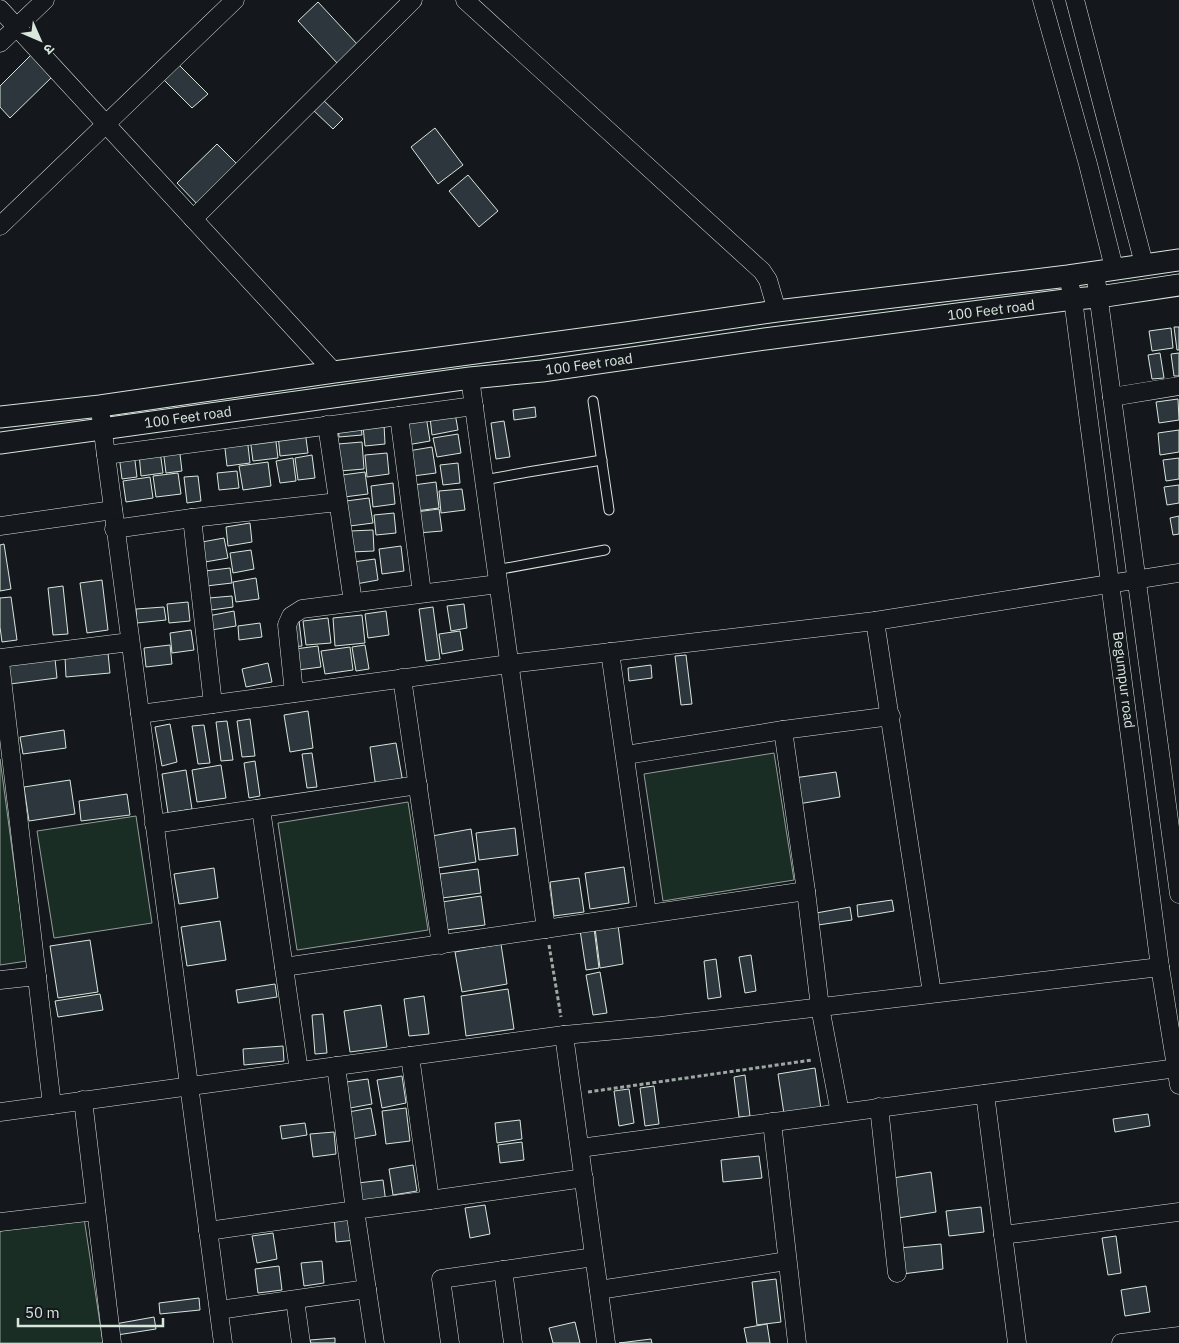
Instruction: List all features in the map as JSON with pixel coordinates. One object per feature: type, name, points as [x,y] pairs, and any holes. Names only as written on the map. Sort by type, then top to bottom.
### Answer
[{"type":"street","points":[[0,43],[45,0]]},
{"type":"street","points":[[0,226],[235,0]]},
{"type":"street","points":[[193,220],[413,0]]},
{"type":"street","points":[[465,0],[762,271],[768,280],[777,312]]},
{"type":"street","name":"Begumpur road","points":[[1042,0],[1088,164],[1104,270],[1099,297],[1179,894]]},
{"type":"street","points":[[1075,0],[1144,264]]},
{"type":"street","points":[[0,9],[334,372]]},
{"type":"street","name":"100 Feet road","points":[[1,414],[100,406],[777,312],[1068,276],[1179,260]]},
{"type":"street","name":"Begumpur road","points":[[1068,276],[1073,299],[1111,583],[1160,966],[1173,1010],[1178,1076]]},
{"type":"street","name":"100 Feet road","points":[[0,443],[470,378],[542,371],[765,339],[1099,297],[1179,285]]},
{"type":"street","points":[[470,378],[546,929]]},
{"type":"street","points":[[1112,397],[1179,386]]},
{"type":"street","points":[[100,406],[114,529],[223,1343]]},
{"type":"street","points":[[106,455],[474,406]]},
{"type":"street","points":[[399,416],[422,593]]},
{"type":"street","points":[[327,425],[353,602]]},
{"type":"street","points":[[114,529],[192,518],[338,502]]},
{"type":"street","points":[[0,526],[113,510]]},
{"type":"street","points":[[192,518],[213,704]]},
{"type":"street","points":[[140,714],[509,664],[875,621],[1136,578],[1179,573]]},
{"type":"street","points":[[294,693],[287,625],[291,616],[302,609],[422,593],[497,577]]},
{"type":"street","points":[[875,621],[932,992]]},
{"type":"street","points":[[52,1105],[0,660],[130,642]]},
{"type":"street","points":[[610,652],[647,913]]},
{"type":"street","points":[[402,678],[441,945]]},
{"type":"street","points":[[626,756],[783,730],[891,716]]},
{"type":"street","points":[[783,730],[820,1007],[840,1113]]},
{"type":"street","points":[[154,824],[418,786]]},
{"type":"street","points":[[261,808],[299,1071]]},
{"type":"street","points":[[284,968],[806,891]]},
{"type":"street","points":[[0,1112],[564,1035],[661,1026],[1160,966]]},
{"type":"street","points":[[0,980],[37,976]]},
{"type":"street","points":[[564,1035],[606,1343]]},
{"type":"street","points":[[410,1056],[430,1200]]},
{"type":"street","points":[[336,1066],[375,1343]]},
{"type":"street","points":[[580,1148],[985,1094],[1178,1076]]},
{"type":"street","points":[[985,1094],[1017,1343]]},
{"type":"street","points":[[83,1100],[112,1343]]},
{"type":"street","points":[[879,1107],[897,1272]]},
{"type":"street","points":[[772,1122],[797,1343]]},
{"type":"street","points":[[208,1231],[584,1178]]},
{"type":"street","points":[[0,1222],[96,1211]]},
{"type":"street","points":[[1004,1235],[1179,1212]]},
{"type":"street","points":[[450,1343],[441,1279],[594,1257]]},
{"type":"street","points":[[599,1290],[787,1261]]},
{"type":"street","points":[[503,1270],[513,1343]]},
{"type":"street","points":[[219,1310],[367,1289]]},
{"type":"street","points":[[294,1300],[301,1343]]},
{"type":"street","points":[[1121,1343],[1179,1336]]},
{"type":"lane","points":[[593,401],[610,510]]},
{"type":"lane","points":[[484,480],[602,460]]},
{"type":"lane","points":[[497,577],[605,550]]},
{"type":"path","points":[[546,929],[564,1035]]},
{"type":"path","points":[[572,1094],[830,1058]]},
{"type":"green space","points":[[774,753],[794,880],[663,901],[644,774]]},
{"type":"green space","points":[[0,759],[27,961],[0,965]]},
{"type":"green space","points":[[408,802],[428,930],[297,950],[278,823]]},
{"type":"green space","points":[[136,816],[152,923],[54,938],[37,831]]},
{"type":"green space","points":[[84,1218],[103,1343],[0,1343],[0,1231]]},
{"type":"building","points":[[318,2],[358,45],[338,64],[298,21]]},
{"type":"building","points":[[31,55],[52,77],[10,118],[0,107],[0,86]]},
{"type":"building","points":[[177,63],[208,94],[192,108],[162,78]]},
{"type":"building","points":[[321,98],[343,119],[333,129],[311,108]]},
{"type":"building","points":[[435,128],[463,165],[438,184],[411,147]]},
{"type":"building","points":[[217,144],[239,166],[199,206],[177,183]]},
{"type":"building","points":[[468,175],[498,211],[479,227],[449,191]]},
{"type":"building","points":[[1174,327],[1179,327],[1179,350],[1177,350]]},
{"type":"building","points":[[1171,328],[1173,348],[1152,351],[1149,331]]},
{"type":"building","points":[[1160,353],[1164,378],[1152,379],[1148,355]]},
{"type":"building","points":[[1179,353],[1179,376],[1174,376],[1171,354]]},
{"type":"building","points":[[1178,399],[1179,420],[1159,423],[1156,402]]},
{"type":"building","points":[[535,407],[536,417],[514,420],[513,410]]},
{"type":"building","points":[[455,413],[458,430],[432,435],[430,417]]},
{"type":"building","points":[[426,416],[430,441],[407,445],[403,421]]},
{"type":"building","points":[[504,421],[510,457],[496,459],[491,423]]},
{"type":"building","points":[[384,424],[385,444],[365,446],[363,426]]},
{"type":"building","points":[[361,425],[362,435],[339,437],[338,427]]},
{"type":"building","points":[[1179,430],[1179,452],[1160,455],[1158,433]]},
{"type":"building","points":[[305,431],[308,453],[280,456],[278,434]]},
{"type":"building","points":[[275,434],[278,458],[253,461],[250,438]]},
{"type":"building","points":[[458,434],[461,453],[437,457],[433,438]]},
{"type":"building","points":[[247,437],[250,463],[227,466],[224,440]]},
{"type":"building","points":[[362,442],[364,469],[340,471],[338,444]]},
{"type":"building","points":[[179,446],[182,471],[166,473],[163,449]]},
{"type":"building","points":[[432,447],[436,473],[413,476],[408,451]]},
{"type":"building","points":[[160,451],[163,473],[141,476],[139,453]]},
{"type":"building","points":[[134,453],[137,477],[122,479],[119,455]]},
{"type":"building","points":[[387,453],[389,474],[367,477],[365,455]]},
{"type":"building","points":[[312,455],[315,478],[298,480],[295,458]]},
{"type":"building","points":[[293,458],[296,481],[280,483],[276,461]]},
{"type":"building","points":[[1179,458],[1179,479],[1166,481],[1163,460]]},
{"type":"building","points":[[268,462],[271,486],[243,490],[239,466]]},
{"type":"building","points":[[458,463],[460,483],[443,485],[440,465]]},
{"type":"building","points":[[237,471],[239,488],[219,490],[217,473]]},
{"type":"building","points":[[365,472],[368,494],[344,497],[342,475]]},
{"type":"building","points":[[178,473],[181,494],[156,497],[153,476]]},
{"type":"building","points":[[198,476],[201,501],[187,503],[184,477]]},
{"type":"building","points":[[150,477],[153,498],[126,502],[123,481]]},
{"type":"building","points":[[436,482],[439,508],[416,511],[413,485]]},
{"type":"building","points":[[393,483],[395,504],[373,507],[371,486]]},
{"type":"building","points":[[1179,485],[1179,503],[1167,505],[1164,487]]},
{"type":"building","points":[[462,489],[465,510],[441,513],[439,491]]},
{"type":"building","points":[[369,498],[373,523],[350,526],[346,501]]},
{"type":"building","points":[[439,509],[442,531],[418,533],[416,512]]},
{"type":"building","points":[[394,513],[396,533],[376,535],[374,515]]},
{"type":"building","points":[[1179,516],[1179,534],[1173,535],[1170,518]]},
{"type":"building","points":[[250,523],[252,542],[228,546],[226,527]]},
{"type":"building","points":[[373,530],[374,551],[351,552],[350,531]]},
{"type":"building","points":[[224,538],[228,558],[205,562],[202,542]]},
{"type":"building","points":[[4,544],[11,589],[0,591],[0,545]]},
{"type":"building","points":[[401,546],[404,571],[382,574],[379,549]]},
{"type":"building","points":[[251,550],[254,569],[233,573],[230,553]]},
{"type":"building","points":[[375,559],[378,580],[356,584],[353,562]]},
{"type":"building","points":[[230,568],[232,583],[206,586],[205,571]]},
{"type":"building","points":[[256,578],[259,599],[236,602],[233,582]]},
{"type":"building","points":[[102,580],[108,630],[87,633],[80,583]]},
{"type":"building","points":[[63,586],[68,634],[53,635],[48,588]]},
{"type":"building","points":[[232,596],[233,607],[211,610],[209,598]]},
{"type":"building","points":[[11,597],[17,640],[2,642],[0,598]]},
{"type":"building","points":[[188,602],[190,621],[169,623],[167,604]]},
{"type":"building","points":[[464,604],[467,628],[451,631],[447,606]]},
{"type":"building","points":[[164,607],[166,620],[137,623],[136,609]]},
{"type":"building","points":[[433,607],[440,659],[426,661],[419,609]]},
{"type":"building","points":[[234,611],[236,626],[211,630],[208,616]]},
{"type":"building","points":[[386,611],[389,635],[368,638],[365,614]]},
{"type":"building","points":[[362,615],[365,643],[335,646],[333,618]]},
{"type":"building","points":[[328,618],[331,643],[306,645],[303,621]]},
{"type":"building","points":[[299,621],[302,646],[293,647],[289,622]]},
{"type":"building","points":[[260,623],[262,637],[239,640],[238,626]]},
{"type":"building","points":[[191,630],[194,650],[172,653],[170,633]]},
{"type":"building","points":[[460,631],[463,650],[442,654],[439,634]]},
{"type":"building","points":[[170,645],[172,664],[146,667],[144,648]]},
{"type":"building","points":[[365,645],[369,669],[356,671],[352,647]]},
{"type":"building","points":[[318,646],[321,667],[298,670],[295,649]]},
{"type":"building","points":[[350,647],[353,670],[325,674],[321,651]]},
{"type":"building","points":[[108,653],[110,673],[66,677],[65,657]]},
{"type":"building","points":[[686,655],[692,704],[681,705],[675,656]]},
{"type":"building","points":[[55,659],[57,678],[10,684],[8,665]]},
{"type":"building","points":[[268,663],[272,682],[246,687],[242,669]]},
{"type":"building","points":[[651,665],[652,678],[629,681],[628,668]]},
{"type":"building","points":[[308,711],[313,748],[290,752],[284,715]]},
{"type":"building","points":[[250,719],[255,756],[242,757],[237,721]]},
{"type":"building","points":[[227,721],[233,760],[221,761],[216,722]]},
{"type":"building","points":[[170,724],[177,762],[162,766],[155,727]]},
{"type":"building","points":[[204,725],[210,763],[198,764],[192,726]]},
{"type":"building","points":[[64,730],[66,748],[23,754],[20,737]]},
{"type":"building","points":[[396,743],[403,783],[376,788],[370,747]]},
{"type":"building","points":[[312,753],[317,787],[307,788],[302,754]]},
{"type":"building","points":[[255,761],[260,796],[249,798],[244,763]]},
{"type":"building","points":[[221,765],[226,798],[197,802],[192,770]]},
{"type":"building","points":[[186,770],[192,809],[168,813],[162,774]]},
{"type":"building","points":[[836,772],[840,797],[798,804],[794,778]]},
{"type":"building","points":[[70,780],[75,814],[29,821],[24,787]]},
{"type":"building","points":[[127,794],[130,815],[81,821],[79,801]]},
{"type":"building","points":[[515,828],[518,855],[479,860],[476,833]]},
{"type":"building","points":[[471,829],[476,862],[437,868],[432,836]]},
{"type":"building","points":[[624,867],[629,903],[590,909],[585,873]]},
{"type":"building","points":[[214,868],[218,898],[179,904],[174,874]]},
{"type":"building","points":[[478,869],[481,893],[442,898],[440,874]]},
{"type":"building","points":[[579,878],[584,912],[554,916],[550,882]]},
{"type":"building","points":[[481,896],[485,925],[446,930],[442,902]]},
{"type":"building","points":[[892,900],[894,911],[858,917],[857,905]]},
{"type":"building","points":[[850,907],[852,920],[818,925],[816,913]]},
{"type":"building","points":[[220,921],[226,960],[187,966],[181,927]]},
{"type":"building","points":[[618,925],[623,964],[600,968],[595,928]]},
{"type":"building","points":[[594,928],[599,968],[586,970],[580,930]]},
{"type":"building","points":[[90,940],[98,992],[58,998],[50,946]]},
{"type":"building","points":[[501,944],[507,984],[462,992],[455,952]]},
{"type":"building","points":[[751,955],[756,991],[745,993],[739,957]]},
{"type":"building","points":[[716,959],[721,997],[708,999],[704,961]]},
{"type":"building","points":[[600,972],[607,1013],[593,1015],[586,975]]},
{"type":"building","points":[[275,984],[277,997],[238,1003],[236,990]]},
{"type":"building","points":[[508,989],[514,1029],[466,1036],[461,996]]},
{"type":"building","points":[[100,994],[103,1010],[58,1017],[55,1001]]},
{"type":"building","points":[[424,996],[429,1034],[409,1036],[404,999]]},
{"type":"building","points":[[381,1005],[387,1047],[350,1052],[344,1011]]},
{"type":"building","points":[[323,1014],[327,1053],[315,1054],[312,1015]]},
{"type":"building","points":[[283,1046],[284,1061],[244,1065],[243,1049]]},
{"type":"building","points":[[815,1068],[821,1109],[784,1114],[778,1074]]},
{"type":"building","points":[[745,1075],[750,1116],[739,1117],[734,1077]]},
{"type":"building","points":[[402,1076],[406,1103],[382,1108],[377,1080]]},
{"type":"building","points":[[368,1079],[372,1104],[350,1108],[346,1082]]},
{"type":"building","points":[[654,1086],[659,1124],[645,1126],[640,1088]]},
{"type":"building","points":[[629,1089],[634,1123],[619,1126],[614,1091]]},
{"type":"building","points":[[371,1108],[376,1135],[352,1139],[348,1112]]},
{"type":"building","points":[[406,1108],[410,1141],[386,1144],[382,1111]]},
{"type":"building","points":[[1148,1114],[1150,1126],[1115,1132],[1113,1119]]},
{"type":"building","points":[[520,1120],[522,1139],[497,1143],[495,1123]]},
{"type":"building","points":[[305,1123],[307,1135],[282,1139],[280,1126]]},
{"type":"building","points":[[334,1132],[336,1154],[313,1157],[310,1134]]},
{"type":"building","points":[[522,1142],[524,1160],[500,1163],[498,1145]]},
{"type":"building","points":[[759,1156],[762,1178],[723,1182],[721,1160]]},
{"type":"building","points":[[413,1165],[417,1191],[393,1195],[389,1169]]},
{"type":"building","points":[[931,1172],[936,1212],[898,1218],[893,1178]]},
{"type":"building","points":[[383,1180],[386,1203],[361,1206],[358,1183]]},
{"type":"building","points":[[485,1205],[490,1234],[470,1238],[465,1208]]},
{"type":"building","points":[[981,1207],[984,1232],[949,1236],[946,1211]]},
{"type":"building","points":[[354,1214],[356,1240],[336,1242],[334,1216]]},
{"type":"building","points":[[273,1233],[277,1259],[257,1263],[252,1236]]},
{"type":"building","points":[[1116,1236],[1121,1273],[1108,1275],[1102,1238]]},
{"type":"building","points":[[941,1244],[943,1269],[902,1274],[899,1248]]},
{"type":"building","points":[[322,1261],[324,1283],[304,1286],[301,1263]]},
{"type":"building","points":[[279,1266],[282,1290],[258,1293],[255,1269]]},
{"type":"building","points":[[776,1279],[781,1322],[757,1325],[752,1282]]},
{"type":"building","points":[[1146,1286],[1150,1312],[1125,1316],[1121,1290]]},
{"type":"building","points":[[199,1298],[200,1310],[160,1314],[159,1303]]},
{"type":"building","points":[[154,1317],[156,1329],[117,1335],[115,1324]]},
{"type":"building","points":[[575,1322],[580,1343],[553,1343],[549,1328]]},
{"type":"building","points":[[767,1324],[770,1343],[747,1343],[744,1328]]},
{"type":"building","points":[[335,1338],[335,1343],[311,1343],[310,1340]]},
{"type":"building","points":[[651,1339],[652,1343],[619,1343]]}]
